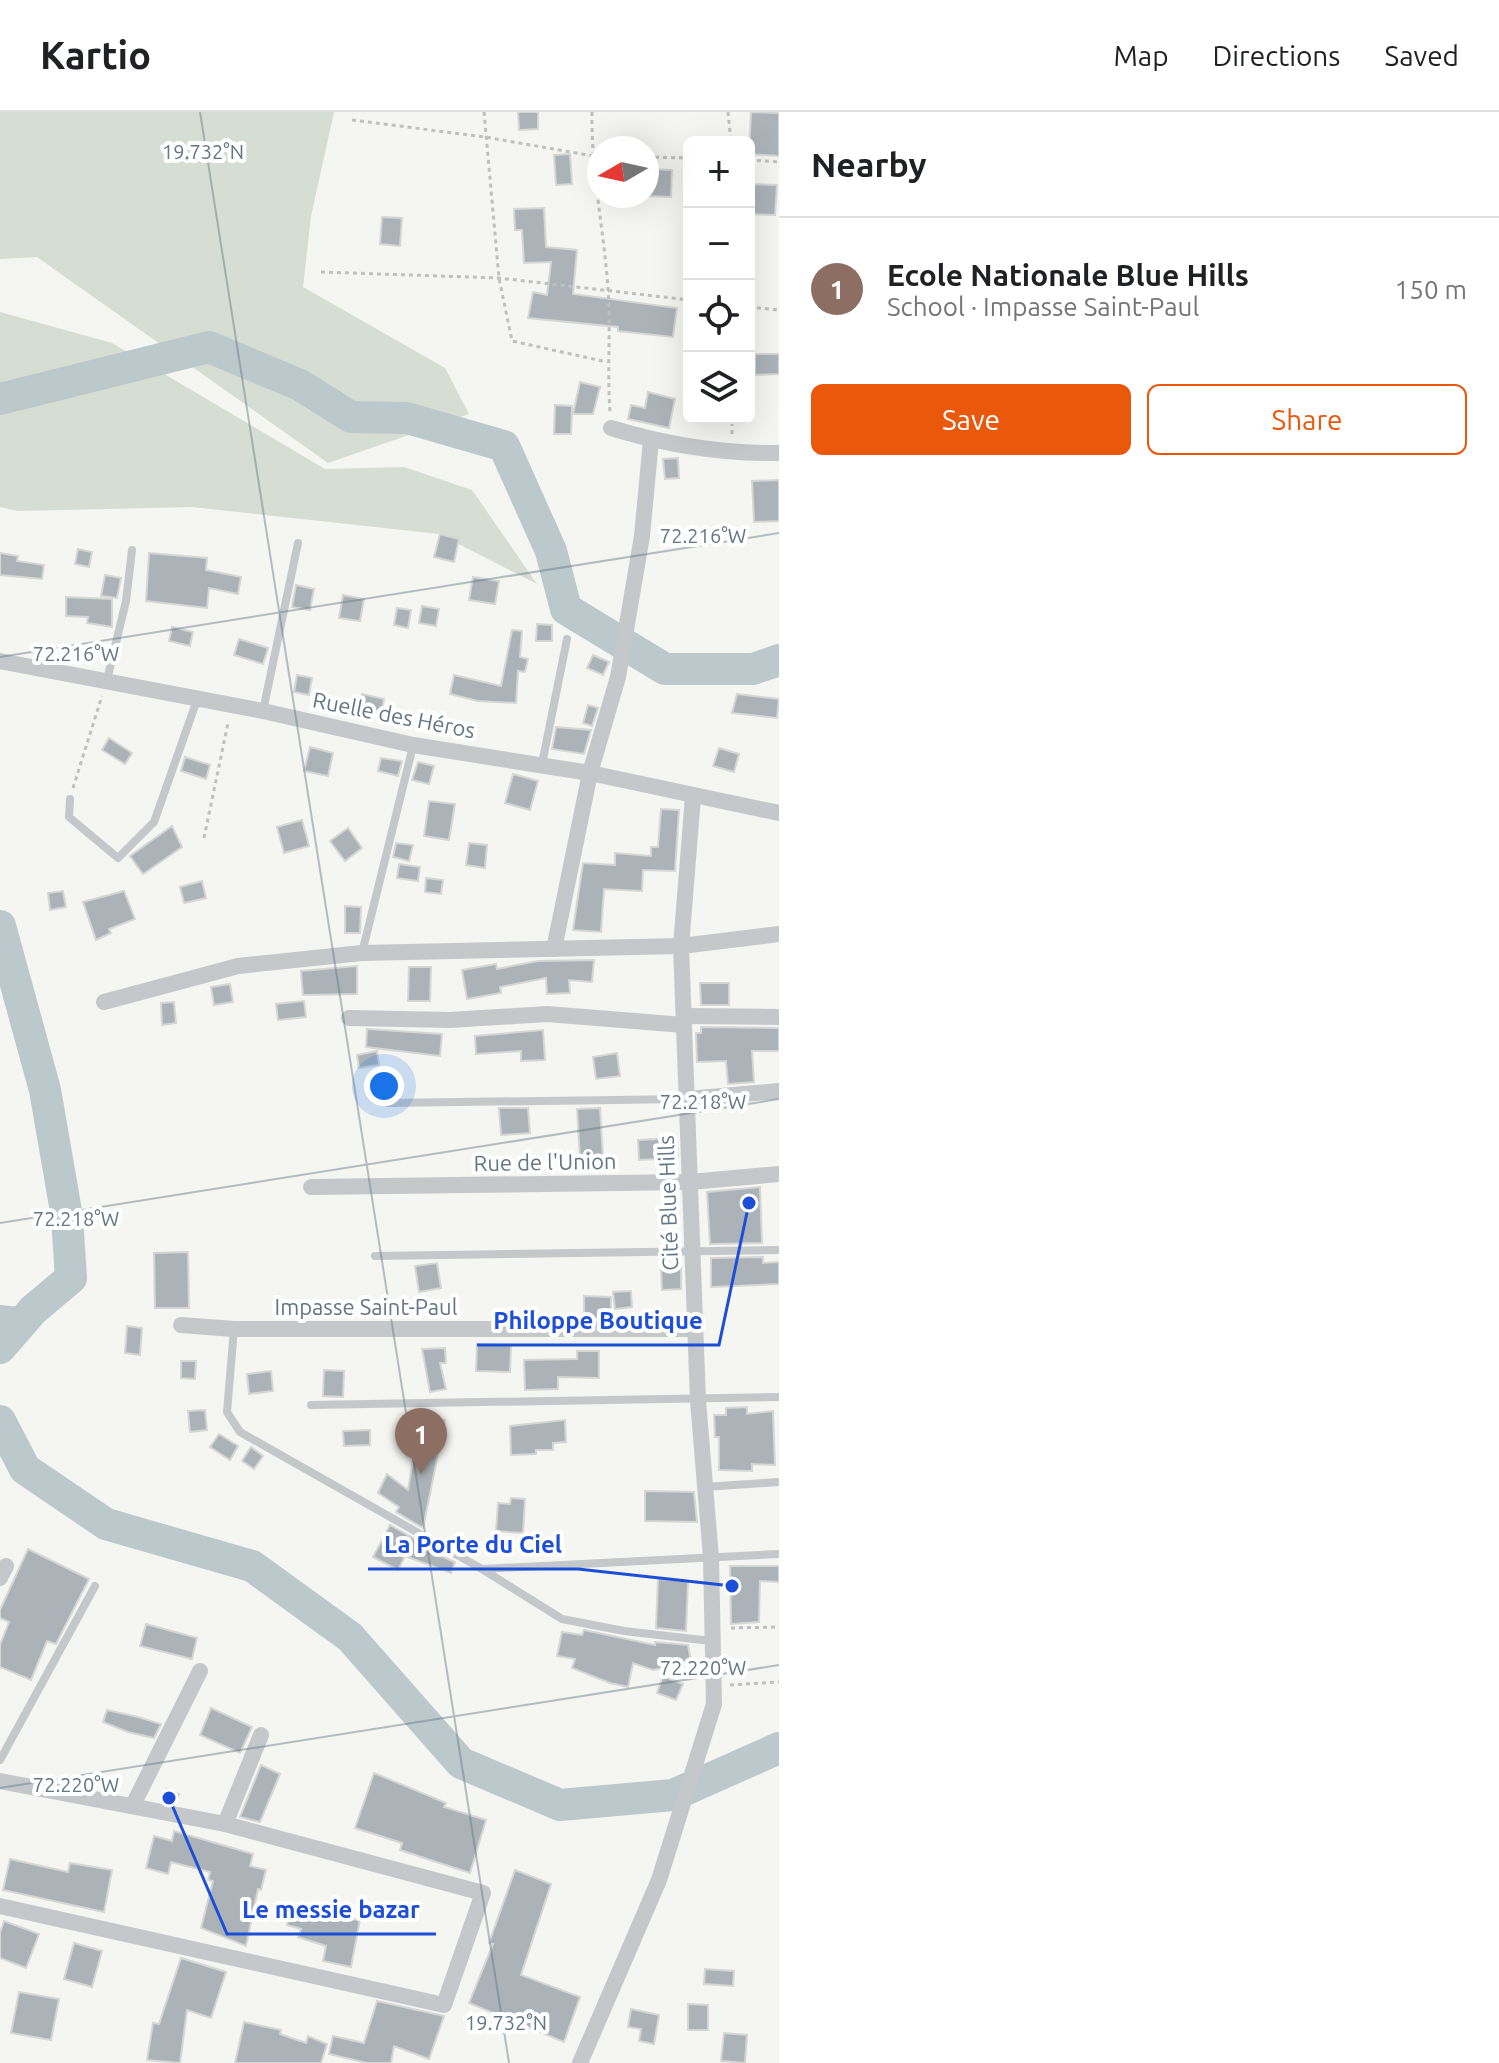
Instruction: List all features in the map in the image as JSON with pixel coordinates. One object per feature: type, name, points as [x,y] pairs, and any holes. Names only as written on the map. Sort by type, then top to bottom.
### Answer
[{"type":"street","points":[[611,428],[651,440],[731,454],[779,453]]},
{"type":"street","points":[[554,949],[590,773],[618,677],[632,600],[651,440]]},
{"type":"street","name":"Ruelle des Héros","points":[[0,661],[263,711],[413,745],[542,764],[779,813]]},
{"type":"street","name":"Cité Blue Hills","points":[[580,2063],[659,1880],[714,1704],[711,1558],[698,1401],[681,946],[693,797]]},
{"type":"street","points":[[104,1002],[238,966],[362,953],[681,946],[779,934]]},
{"type":"street","points":[[349,1018],[450,1020],[547,1014],[684,1020],[779,1017]]},
{"type":"street","points":[[687,1099],[779,1091]]},
{"type":"street","name":"Rue de l'Union","points":[[311,1187],[690,1182],[779,1174]]},
{"type":"street","name":"Impasse Saint-Paul","points":[[181,1325],[234,1329],[695,1329]]},
{"type":"street","points":[[133,1805],[200,1671]]},
{"type":"street","points":[[225,1824],[261,1735]]},
{"type":"street","points":[[0,1781],[225,1824],[483,1893],[444,2005],[0,1906]]},
{"type":"lane","points":[[263,711],[298,543]]},
{"type":"lane","points":[[107,680],[126,601],[132,550]]},
{"type":"lane","points":[[542,764],[567,639]]},
{"type":"lane","points":[[70,799],[69,817],[118,858],[154,822],[197,700]]},
{"type":"lane","points":[[362,953],[413,745]]},
{"type":"lane","points":[[388,1103],[687,1099]]},
{"type":"lane","points":[[375,1256],[779,1250]]},
{"type":"lane","points":[[234,1329],[227,1412],[240,1432],[482,1569],[562,1619],[624,1631],[712,1635]]},
{"type":"lane","points":[[311,1405],[698,1401],[779,1397]]},
{"type":"lane","points":[[703,1487],[779,1482]]},
{"type":"lane","points":[[482,1569],[779,1554]]},
{"type":"lane","points":[[0,1760],[95,1586]]},
{"type":"path","points":[[484,112],[499,278],[512,341],[607,362]]},
{"type":"path","points":[[591,136],[592,112]]},
{"type":"path","points":[[728,112],[730,136]]},
{"type":"path","points":[[352,120],[485,137],[587,155]]},
{"type":"path","points":[[659,157],[683,158]]},
{"type":"path","points":[[755,160],[779,162]]},
{"type":"path","points":[[598,208],[608,290],[607,362],[611,428]]},
{"type":"path","points":[[321,272],[499,278],[683,299]]},
{"type":"path","points":[[755,308],[779,310]]},
{"type":"path","points":[[70,799],[107,680]]},
{"type":"path","points":[[204,838],[231,707]]},
{"type":"path","points":[[712,1635],[779,1627]]},
{"type":"path","points":[[714,1686],[779,1682]]},
{"type":"shaded area","points":[[0,112],[334,112],[311,216],[303,287],[445,368],[469,414],[328,463],[37,257],[0,259]]},
{"type":"shaded area","points":[[0,312],[112,343],[325,469],[404,467],[472,490],[537,584],[439,534],[192,507],[18,511],[0,507]]},
{"type":"building","points":[[518,112],[538,112],[538,129],[519,130]]},
{"type":"building","points":[[751,112],[779,113],[779,156],[755,154],[755,136],[750,136]]},
{"type":"building","points":[[570,154],[572,184],[556,185],[554,155]]},
{"type":"building","points":[[659,169],[672,170],[671,197],[659,196]]},
{"type":"building","points":[[755,184],[777,185],[775,215],[755,214]]},
{"type":"building","points":[[544,208],[546,247],[577,250],[573,294],[677,308],[673,337],[618,331],[618,327],[528,318],[533,292],[547,295],[551,262],[524,263],[522,230],[515,230],[514,209]]},
{"type":"building","points":[[382,217],[402,218],[400,246],[380,244]]},
{"type":"building","points":[[755,354],[779,354],[779,374],[755,375]]},
{"type":"building","points":[[580,382],[600,387],[593,414],[573,414]]},
{"type":"building","points":[[648,392],[675,399],[669,428],[628,419],[631,405],[645,408]]},
{"type":"building","points":[[555,405],[572,406],[571,434],[554,434]]},
{"type":"building","points":[[678,458],[679,478],[665,479],[663,459]]},
{"type":"building","points":[[779,480],[779,521],[754,522],[752,481]]},
{"type":"building","points":[[440,534],[459,539],[454,562],[434,557]]},
{"type":"building","points":[[78,549],[92,552],[89,567],[75,564]]},
{"type":"building","points":[[0,553],[18,556],[17,561],[44,565],[42,579],[0,575]]},
{"type":"building","points":[[149,553],[207,558],[206,570],[241,577],[238,594],[209,588],[207,608],[146,601]]},
{"type":"building","points":[[105,575],[121,578],[117,598],[101,596]]},
{"type":"building","points":[[473,577],[499,581],[495,604],[469,600]]},
{"type":"building","points":[[296,585],[314,589],[310,610],[292,607]]},
{"type":"building","points":[[343,595],[364,599],[360,621],[339,618]]},
{"type":"building","points":[[66,597],[112,599],[112,627],[87,623],[88,617],[66,616]]},
{"type":"building","points":[[422,606],[439,609],[436,626],[419,623]]},
{"type":"building","points":[[397,608],[411,610],[408,628],[394,625]]},
{"type":"building","points":[[537,624],[552,625],[552,641],[536,641]]},
{"type":"building","points":[[172,627],[193,632],[190,646],[169,641]]},
{"type":"building","points":[[512,630],[522,631],[520,657],[528,659],[525,672],[518,671],[516,703],[478,701],[450,694],[454,675],[501,686]]},
{"type":"building","points":[[239,639],[268,648],[263,664],[234,655]]},
{"type":"building","points":[[593,655],[609,662],[603,675],[587,668]]},
{"type":"building","points":[[297,675],[312,678],[309,695],[294,692]]},
{"type":"building","points":[[362,694],[384,699],[381,715],[359,710]]},
{"type":"building","points":[[737,694],[779,699],[777,718],[732,713]]},
{"type":"building","points":[[588,705],[598,708],[592,726],[583,723]]},
{"type":"building","points":[[556,727],[591,730],[584,754],[552,749]]},
{"type":"building","points":[[109,738],[132,753],[125,764],[102,750]]},
{"type":"building","points":[[310,747],[333,753],[328,776],[304,771]]},
{"type":"building","points":[[719,748],[739,754],[734,772],[713,766]]},
{"type":"building","points":[[185,757],[210,765],[206,779],[181,771]]},
{"type":"building","points":[[381,758],[402,761],[398,776],[378,771]]},
{"type":"building","points":[[418,762],[434,766],[429,784],[412,780]]},
{"type":"building","points":[[513,774],[538,781],[530,810],[505,803]]},
{"type":"building","points":[[429,801],[455,804],[449,840],[424,836]]},
{"type":"building","points":[[661,809],[679,810],[675,871],[643,870],[642,891],[604,889],[601,932],[573,930],[583,863],[615,865],[615,853],[651,856],[651,847],[658,847]]},
{"type":"building","points":[[302,820],[309,846],[284,853],[277,827]]},
{"type":"building","points":[[172,826],[182,847],[143,874],[130,856]]},
{"type":"building","points":[[348,828],[362,848],[345,861],[330,841]]},
{"type":"building","points":[[396,843],[413,845],[409,861],[393,857]]},
{"type":"building","points":[[469,843],[487,845],[485,868],[466,865]]},
{"type":"building","points":[[399,864],[420,867],[418,881],[397,878]]},
{"type":"building","points":[[426,878],[443,880],[441,894],[425,892]]},
{"type":"building","points":[[202,881],[206,898],[184,903],[180,887]]},
{"type":"building","points":[[63,891],[66,907],[50,910],[48,893]]},
{"type":"building","points":[[124,891],[135,919],[109,929],[111,933],[96,940],[83,902]]},
{"type":"building","points":[[345,906],[361,907],[360,933],[345,933]]},
{"type":"building","points":[[594,960],[592,982],[569,980],[570,993],[547,994],[546,978],[500,987],[501,993],[467,999],[462,970],[496,964],[497,969],[538,961]]},
{"type":"building","points":[[357,966],[357,994],[303,995],[301,971]]},
{"type":"building","points":[[409,967],[431,967],[430,1001],[408,1001]]},
{"type":"building","points":[[700,983],[729,983],[729,1005],[701,1005]]},
{"type":"building","points":[[230,984],[233,1002],[214,1005],[211,987]]},
{"type":"building","points":[[304,1001],[306,1017],[278,1020],[276,1004]]},
{"type":"building","points":[[174,1002],[176,1023],[162,1025],[161,1003]]},
{"type":"building","points":[[701,1027],[779,1028],[779,1051],[752,1051],[754,1082],[728,1084],[726,1061],[697,1062],[696,1033],[701,1033]]},
{"type":"building","points":[[367,1029],[442,1034],[440,1056],[366,1047]]},
{"type":"building","points":[[543,1030],[545,1060],[521,1061],[521,1051],[476,1054],[475,1036]]},
{"type":"building","points":[[377,1051],[379,1065],[359,1068],[357,1055]]},
{"type":"building","points":[[617,1053],[620,1076],[596,1079],[593,1057]]},
{"type":"building","points":[[499,1108],[528,1108],[530,1133],[501,1135]]},
{"type":"building","points":[[600,1108],[603,1158],[580,1159],[577,1109]]},
{"type":"building","points":[[677,1138],[678,1158],[639,1160],[638,1140]]},
{"type":"building","points":[[760,1187],[762,1243],[710,1244],[707,1192]]},
{"type":"building","points":[[188,1252],[189,1308],[155,1308],[154,1253]]},
{"type":"building","points":[[763,1257],[763,1263],[779,1262],[779,1284],[711,1287],[711,1258]]},
{"type":"building","points":[[437,1263],[441,1288],[419,1292],[415,1266]]},
{"type":"building","points":[[661,1268],[681,1268],[681,1289],[662,1290]]},
{"type":"building","points":[[631,1291],[632,1307],[615,1309],[613,1292]]},
{"type":"building","points":[[584,1296],[611,1297],[611,1318],[584,1318]]},
{"type":"building","points":[[127,1326],[142,1328],[140,1355],[125,1353]]},
{"type":"building","points":[[477,1344],[511,1345],[510,1372],[476,1371]]},
{"type":"building","points":[[445,1348],[446,1363],[440,1363],[446,1389],[430,1392],[422,1349]]},
{"type":"building","points":[[577,1351],[599,1351],[599,1378],[558,1377],[558,1389],[525,1390],[524,1360],[577,1359]]},
{"type":"building","points":[[181,1361],[196,1361],[195,1379],[181,1378]]},
{"type":"building","points":[[324,1370],[344,1371],[343,1397],[323,1396]]},
{"type":"building","points":[[271,1371],[273,1391],[249,1394],[247,1374]]},
{"type":"building","points":[[747,1407],[747,1414],[773,1411],[775,1465],[752,1464],[752,1471],[719,1470],[719,1437],[715,1437],[714,1415],[726,1415],[726,1408]]},
{"type":"building","points":[[205,1410],[207,1430],[190,1432],[188,1411]]},
{"type":"building","points":[[420,1416],[445,1420],[423,1528],[396,1512],[399,1507],[378,1493],[387,1474],[408,1490]]},
{"type":"building","points":[[565,1420],[566,1442],[553,1443],[553,1450],[511,1455],[510,1426]]},
{"type":"building","points":[[370,1430],[370,1445],[344,1446],[343,1431]]},
{"type":"building","points":[[219,1434],[238,1446],[230,1460],[210,1447]]},
{"type":"building","points":[[251,1447],[263,1456],[254,1469],[242,1461]]},
{"type":"building","points":[[645,1491],[694,1492],[697,1522],[645,1521]]},
{"type":"building","points":[[511,1498],[525,1499],[523,1533],[496,1531],[498,1503],[510,1504]]},
{"type":"building","points":[[390,1525],[420,1542],[419,1547],[455,1562],[451,1573],[405,1556],[398,1570],[373,1557]]},
{"type":"building","points":[[28,1549],[89,1579],[56,1644],[47,1641],[31,1680],[0,1667],[0,1645],[9,1622],[0,1618],[0,1610]]},
{"type":"building","points":[[730,1566],[779,1566],[779,1582],[760,1581],[759,1622],[731,1624]]},
{"type":"building","points":[[658,1579],[688,1581],[686,1631],[656,1628]]},
{"type":"building","points":[[146,1624],[197,1638],[192,1659],[140,1646]]},
{"type":"building","points":[[584,1630],[655,1645],[655,1642],[688,1645],[691,1662],[653,1670],[633,1663],[628,1687],[610,1683],[572,1668],[575,1659],[557,1656],[562,1632],[582,1635]]},
{"type":"building","points":[[663,1676],[683,1684],[676,1700],[657,1693]]},
{"type":"building","points":[[211,1708],[252,1727],[240,1753],[200,1735]]},
{"type":"building","points":[[107,1710],[161,1724],[154,1738],[128,1732],[103,1722]]},
{"type":"building","points":[[261,1765],[280,1774],[260,1822],[240,1817]]},
{"type":"building","points":[[374,1773],[446,1803],[444,1807],[486,1820],[470,1873],[400,1850],[402,1843],[355,1828]]},
{"type":"building","points":[[166,1789],[179,1794],[175,1803],[161,1800]]},
{"type":"building","points":[[174,1831],[253,1854],[250,1866],[266,1870],[261,1890],[258,1889],[246,1946],[201,1928],[213,1881],[208,1880],[210,1872],[171,1862],[168,1874],[146,1868],[154,1836],[172,1841]]},
{"type":"building","points":[[10,1859],[68,1872],[70,1863],[112,1870],[104,1912],[3,1890]]},
{"type":"building","points":[[515,1870],[551,1884],[521,1975],[580,1997],[564,2042],[469,2003],[493,1944],[489,1943]]},
{"type":"building","points":[[293,1904],[332,1917],[360,1920],[351,1967],[323,1961],[326,1946],[298,1937],[301,1929],[287,1925]]},
{"type":"building","points":[[4,1921],[39,1934],[26,1968],[0,1958],[0,1933]]},
{"type":"building","points":[[74,1943],[102,1951],[92,1987],[64,1979]]},
{"type":"building","points":[[181,1958],[226,1972],[211,2018],[187,2010],[180,2063],[147,2060],[153,2023],[159,2024]]},
{"type":"building","points":[[705,1969],[734,1971],[733,1986],[704,1984]]},
{"type":"building","points":[[19,1992],[59,1999],[51,2040],[11,2033]]},
{"type":"building","points":[[377,2001],[444,2016],[429,2059],[394,2046],[391,2063],[367,2063],[329,2054],[333,2036],[364,2043]]},
{"type":"building","points":[[688,2004],[708,2005],[708,2030],[688,2030]]},
{"type":"building","points":[[631,2009],[659,2015],[654,2044],[639,2041],[641,2029],[628,2027]]},
{"type":"building","points":[[244,2022],[281,2030],[280,2034],[306,2043],[308,2036],[327,2044],[321,2063],[235,2063]]},
{"type":"building","points":[[724,2033],[747,2035],[745,2063],[721,2061]]},
{"type":"waterway","points":[[0,399],[209,347],[300,385],[351,417],[407,418],[504,446],[551,551],[566,609],[665,669],[753,669],[779,660]]},
{"type":"waterway","points":[[0,926],[45,1090],[67,1217],[71,1278],[33,1310],[0,1348]]},
{"type":"waterway","points":[[0,1314],[28,1317]]},
{"type":"waterway","points":[[0,1421],[25,1469],[106,1524],[252,1566],[350,1637],[461,1763],[560,1805],[673,1795],[779,1748]]},
{"type":"place","name":"Philoppe Boutique","points":[[749,1203]]},
{"type":"place","name":"Ecole Nationale Blue Hills","points":[[421,1474]]},
{"type":"place","name":"La Porte du Ciel","points":[[732,1586]]},
{"type":"place","name":"Le messie bazar","points":[[169,1798]]}]
